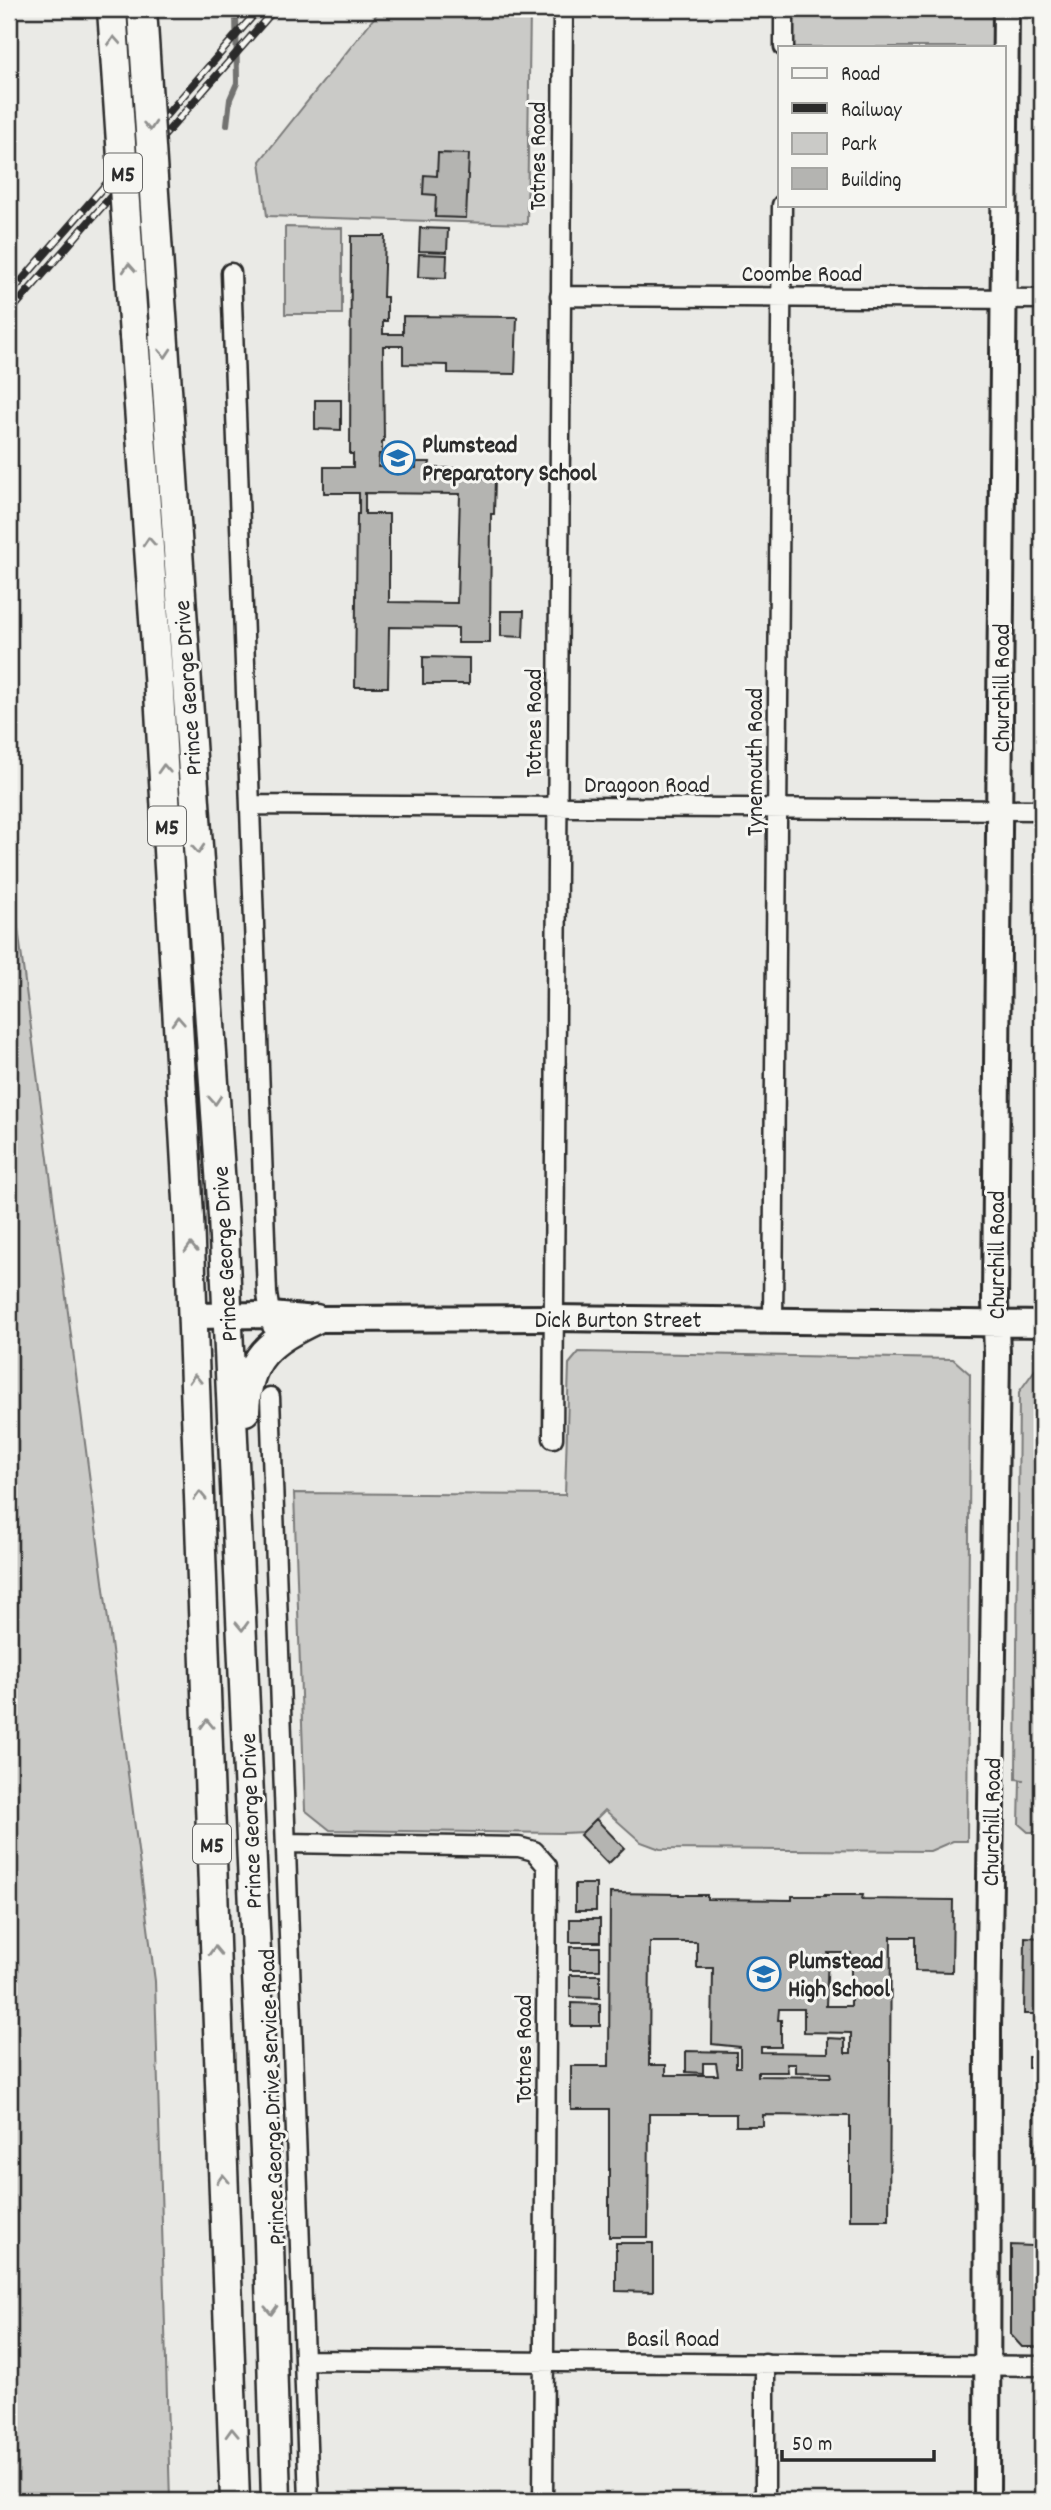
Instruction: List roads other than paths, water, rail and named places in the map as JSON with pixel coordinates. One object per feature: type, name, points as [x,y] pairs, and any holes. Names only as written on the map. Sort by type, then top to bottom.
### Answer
[{"type":"main road","name":"Prince George Drive","points":[[112,9],[160,702],[190,1217],[234,2501]]},
{"type":"main road","name":"Prince George Drive","points":[[142,9],[222,1202],[268,2228],[276,2501]]},
{"type":"main road","points":[[239,1558],[246,1393],[272,1328],[316,1319]]},
{"type":"street","name":"Totnes Road","points":[[553,1438],[563,9]]},
{"type":"street","points":[[784,9],[784,46]]},
{"type":"street","name":"Churchill Road","points":[[1006,9],[1006,46]]},
{"type":"street","name":"Tynemouth Road","points":[[774,1320],[782,206]]},
{"type":"street","name":"Churchill Road","points":[[987,2501],[988,2030],[1005,206]]},
{"type":"street","name":"Prince George Drive","points":[[231,273],[267,1294],[272,1328]]},
{"type":"street","name":"Coombe Road","points":[[560,296],[1042,299]]},
{"type":"street","name":"Dragoon Road","points":[[251,806],[1042,810]]},
{"type":"street","points":[[193,1316],[228,1316],[272,1328]]},
{"type":"street","name":"Dick Burton Street","points":[[316,1319],[553,1318],[1042,1324]]},
{"type":"street","name":"Prince George Drive Service Road","points":[[270,1397],[309,2501]]},
{"type":"street","name":"Totnes Road","points":[[286,1843],[519,1847],[534,1851],[547,1866],[543,2501]]},
{"type":"street","name":"Basil Road","points":[[304,2360],[1042,2366]]},
{"type":"street","points":[[765,2363],[765,2501]]},
{"type":"waterway","points":[[227,125],[230,99],[237,83],[236,9]]},
{"type":"railway","points":[[9,295],[259,9]]},
{"type":"railway","points":[[9,313],[275,9]]},
{"type":"place","name":"Plumstead Preparatory School","points":[[398,458]]},
{"type":"place","name":"Plumstead High School","points":[[764,1974]]}]
